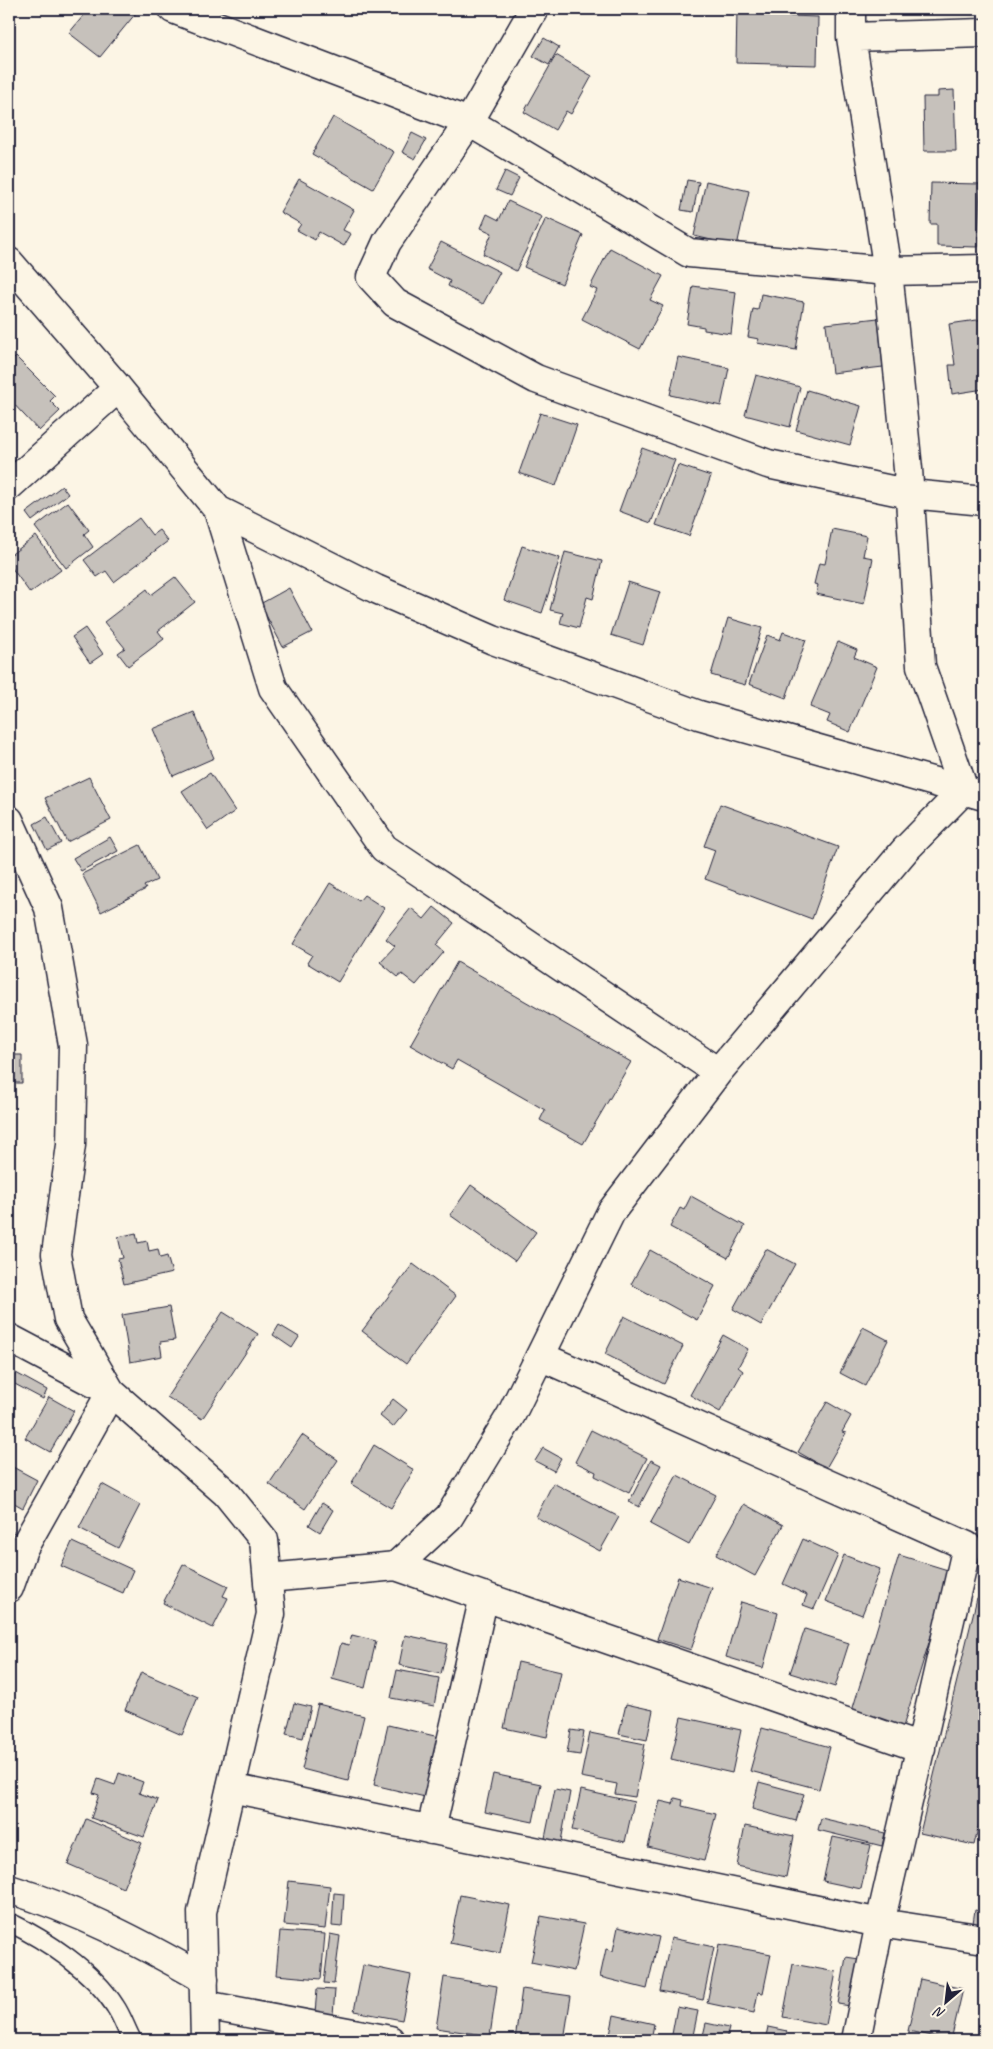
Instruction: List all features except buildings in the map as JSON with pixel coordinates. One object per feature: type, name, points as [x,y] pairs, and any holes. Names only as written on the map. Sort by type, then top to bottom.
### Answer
[{"type":"street","points":[[174,9],[469,122],[689,252],[888,271],[984,270]]},
{"type":"street","points":[[534,9],[469,122],[387,242],[371,277],[395,304],[536,379],[768,464],[910,494],[984,502]]},
{"type":"street","points":[[851,9],[851,37],[888,271],[910,494],[921,666],[974,793]]},
{"type":"street","points":[[851,37],[984,33]]},
{"type":"street","points":[[9,262],[118,388],[218,510],[273,688],[384,848],[718,1072]]},
{"type":"street","points":[[9,486],[118,388]]},
{"type":"street","points":[[218,510],[376,589],[493,640],[699,715],[974,793]]},
{"type":"street","points":[[396,1566],[449,1517],[511,1414],[611,1212],[718,1072],[905,850],[974,793]]},
{"type":"street","points":[[9,820],[49,908],[73,1045],[71,1145],[56,1254],[68,1319],[111,1392]]},
{"type":"street","points":[[9,1338],[111,1392],[226,1493],[264,1540],[271,1614],[202,1912],[205,2040]]},
{"type":"street","points":[[540,1356],[967,1546],[880,1923],[856,2040]]},
{"type":"street","points":[[9,1588],[23,1549],[111,1392]]},
{"type":"street","points":[[268,1578],[396,1566],[921,1748]]},
{"type":"street","points":[[432,1830],[484,1596]]},
{"type":"street","points":[[231,1788],[880,1923],[984,1939]]},
{"type":"street","points":[[9,1889],[86,1917],[141,1943],[204,1992],[390,2040]]},
{"type":"lane","points":[[9,1922],[55,1949],[90,1977],[114,2005],[132,2040]]}]
